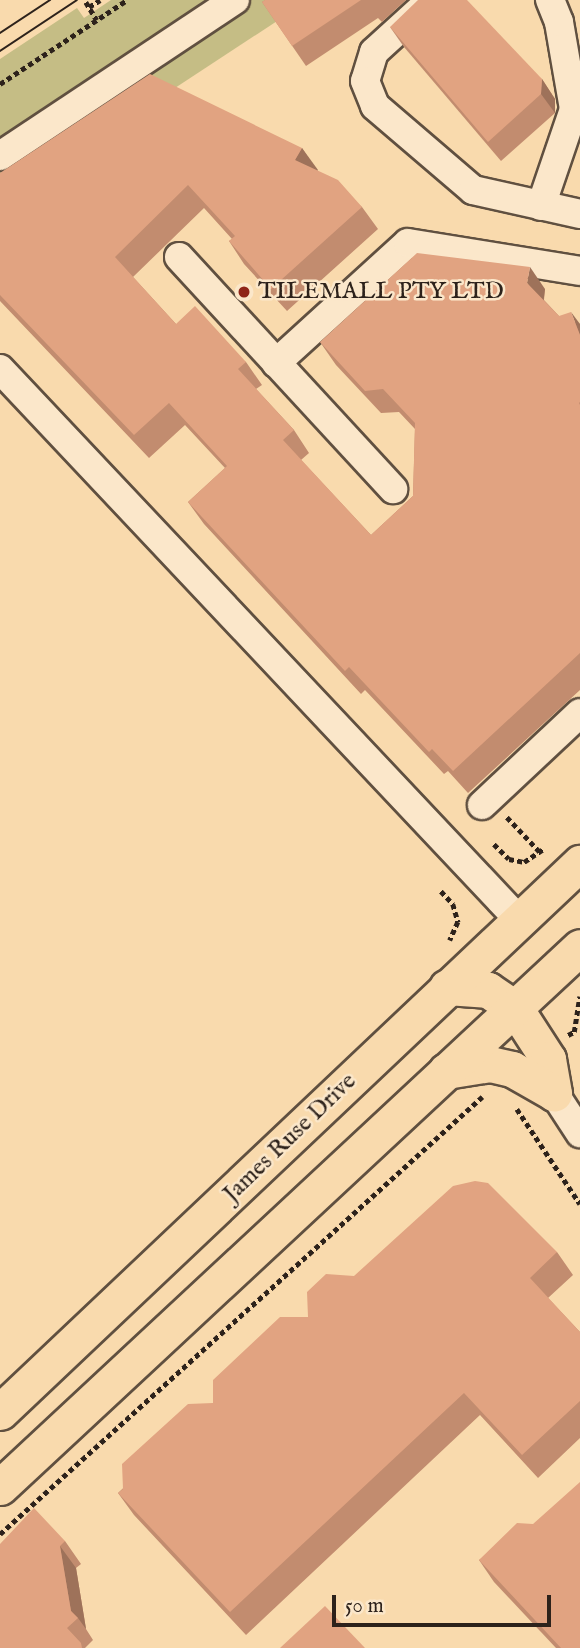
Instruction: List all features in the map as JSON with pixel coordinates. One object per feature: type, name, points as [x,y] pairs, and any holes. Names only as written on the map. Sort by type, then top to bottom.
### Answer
[{"type":"main road","name":"James Ruse Drive","points":[[0,1412],[580,863]]},
{"type":"main road","points":[[0,1487],[580,947]]},
{"type":"main road","points":[[447,987],[488,990],[515,1008],[548,1059],[554,1093]]},
{"type":"main road","points":[[446,1071],[491,1065],[512,1069],[554,1093]]},
{"type":"street","points":[[0,156],[234,0]]},
{"type":"street","points":[[431,0],[374,52],[368,64],[368,94],[385,117],[458,181],[488,195],[580,214]]},
{"type":"street","points":[[541,206],[574,109],[559,22],[550,0]]},
{"type":"street","points":[[276,363],[408,243],[580,271]]},
{"type":"street","points":[[179,257],[393,489]]},
{"type":"street","points":[[0,369],[519,920]]},
{"type":"street","points":[[485,801],[580,713]]},
{"type":"street","points":[[554,1093],[580,1133]]},
{"type":"path","points":[[97,20],[87,4],[100,0]]},
{"type":"path","points":[[0,84],[127,0]]},
{"type":"path","points":[[485,801],[541,850],[524,862],[509,859],[494,844]]},
{"type":"path","points":[[441,891],[453,904],[458,922],[446,943]]},
{"type":"path","points":[[564,1036],[574,1032],[580,996]]},
{"type":"path","points":[[0,1534],[488,1092]]},
{"type":"path","points":[[481,1098],[492,1099]]},
{"type":"path","points":[[512,1102],[580,1204]]},
{"type":"shaded area","points":[[111,0],[224,0],[0,146],[0,59],[77,8],[84,18]]},
{"type":"shaded area","points":[[251,0],[309,0],[0,203],[0,170]]},
{"type":"building","points":[[361,0],[292,46],[262,2]]},
{"type":"building","points":[[418,0],[467,0],[542,79],[541,94],[488,142],[390,27]]},
{"type":"building","points":[[150,74],[302,148],[295,160],[338,180],[362,207],[271,289],[229,241],[235,236],[188,185],[115,257],[176,324],[195,306],[246,362],[238,369],[294,430],[283,440],[371,535],[413,496],[415,423],[383,389],[365,391],[320,342],[417,253],[530,267],[527,283],[559,316],[571,312],[580,335],[580,653],[453,771],[432,749],[429,752],[349,667],[345,671],[188,502],[227,466],[169,403],[134,435],[0,295],[0,173]]},
{"type":"building","points":[[475,1181],[488,1183],[557,1252],[530,1278],[580,1332],[580,1401],[522,1455],[464,1393],[230,1612],[118,1493],[123,1489],[122,1464],[188,1404],[213,1403],[213,1380],[280,1317],[308,1317],[307,1292],[326,1274],[354,1276],[453,1186]]},
{"type":"building","points":[[580,1482],[580,1648],[561,1648],[479,1560],[517,1523],[533,1524]]},
{"type":"building","points":[[34,1508],[65,1541],[60,1546],[71,1611],[78,1618],[67,1628],[81,1643],[82,1648],[0,1648],[0,1544]]},
{"type":"building","points":[[325,1606],[365,1648],[280,1648]]},
{"type":"tram line","points":[[0,33],[50,0]]},
{"type":"tram line","points":[[0,51],[77,0]]},
{"type":"place","name":"TILEMALL PTY LTD","points":[[244,292]]}]
